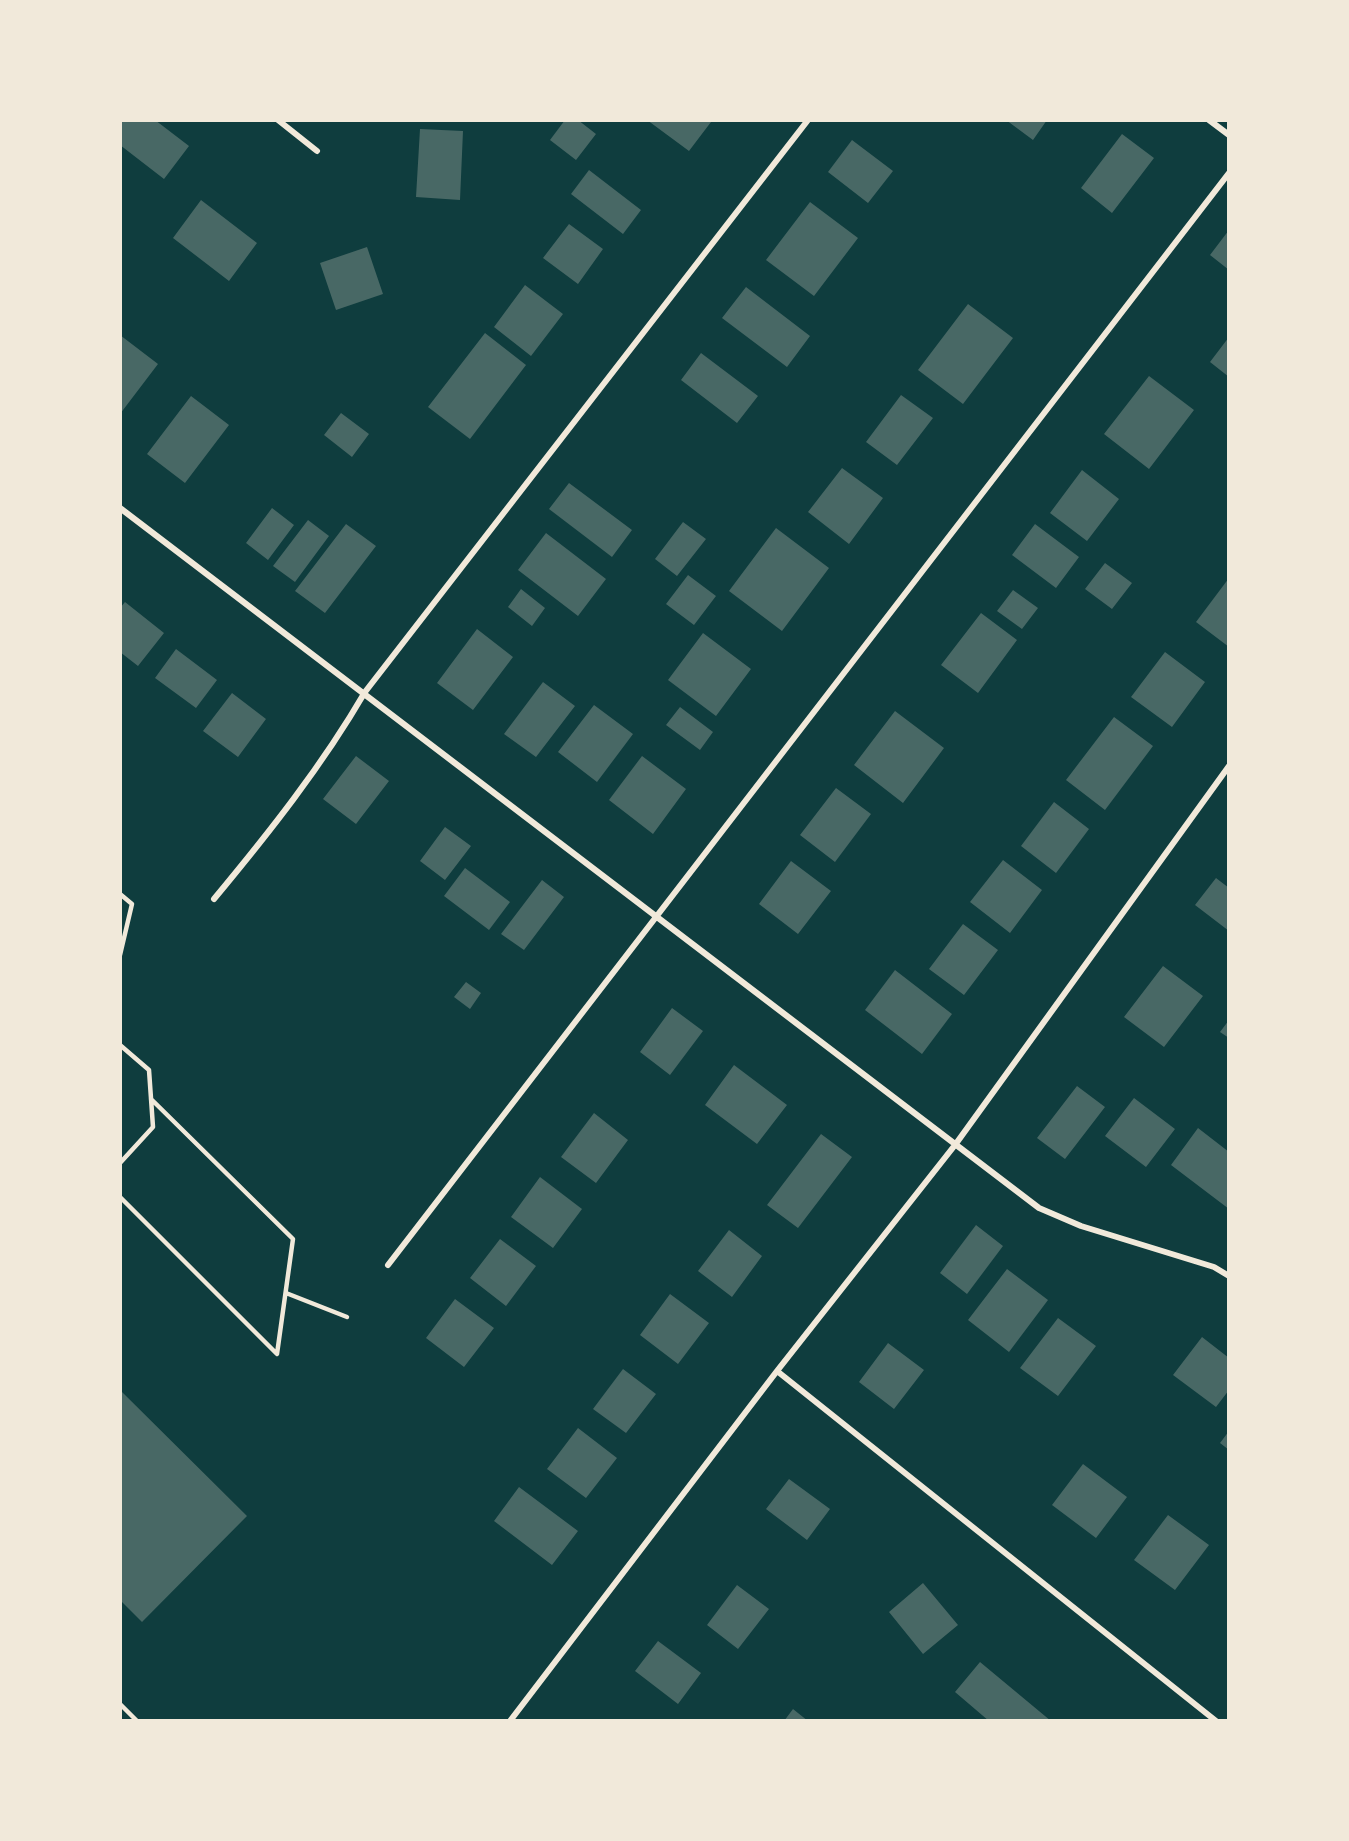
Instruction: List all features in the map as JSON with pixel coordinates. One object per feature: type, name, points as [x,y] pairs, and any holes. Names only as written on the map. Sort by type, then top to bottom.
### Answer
[{"type":"street","points":[[278,120],[317,151]]},
{"type":"street","points":[[214,899],[257,847],[333,745],[365,692],[808,120]]},
{"type":"street","points":[[1209,120],[1229,135]]},
{"type":"street","points":[[388,1265],[1229,173]]},
{"type":"street","points":[[120,507],[1039,1208],[1081,1226],[1214,1267],[1229,1276]]},
{"type":"street","points":[[510,1721],[777,1371],[955,1145],[1229,766]]},
{"type":"street","points":[[777,1371],[1216,1721]]},
{"type":"lane","points":[[120,894],[132,904],[120,955]]},
{"type":"lane","points":[[120,1045],[148,1070],[153,1127],[120,1163]]},
{"type":"lane","points":[[120,1197],[277,1354],[293,1239],[151,1099]]},
{"type":"lane","points":[[286,1293],[347,1317]]},
{"type":"lane","points":[[120,1704],[137,1721]]},
{"type":"building","points":[[122,120],[155,120],[189,146],[164,179],[120,145]]},
{"type":"building","points":[[565,120],[578,120],[596,134],[576,160],[550,140]]},
{"type":"building","points":[[647,120],[707,120],[711,122],[689,151]]},
{"type":"building","points":[[1006,120],[1047,120],[1033,140]]},
{"type":"building","points":[[420,129],[463,131],[460,200],[416,197]]},
{"type":"building","points":[[1122,134],[1154,158],[1112,213],[1081,188]]},
{"type":"building","points":[[852,140],[893,171],[868,203],[828,172]]},
{"type":"building","points":[[589,170],[641,210],[623,234],[571,194]]},
{"type":"building","points":[[201,200],[257,243],[229,281],[173,238]]},
{"type":"building","points":[[810,202],[858,238],[814,296],[766,260]]},
{"type":"building","points":[[569,224],[603,249],[578,284],[543,258]]},
{"type":"building","points":[[1229,230],[1229,270],[1210,255]]},
{"type":"building","points":[[367,247],[383,294],[336,310],[320,263]]},
{"type":"building","points":[[525,285],[563,314],[531,356],[494,327]]},
{"type":"building","points":[[746,287],[810,336],[787,367],[722,318]]},
{"type":"building","points":[[968,304],[1013,338],[963,404],[918,370]]},
{"type":"building","points":[[485,333],[526,365],[470,439],[428,407]]},
{"type":"building","points":[[120,335],[158,364],[120,414]]},
{"type":"building","points":[[1229,337],[1229,377],[1210,362]]},
{"type":"building","points":[[701,353],[758,396],[737,423],[681,380]]},
{"type":"building","points":[[1149,376],[1194,410],[1149,469],[1104,434]]},
{"type":"building","points":[[901,395],[933,418],[897,465],[866,442]]},
{"type":"building","points":[[191,396],[229,425],[185,483],[147,454]]},
{"type":"building","points":[[341,413],[369,434],[352,457],[324,435]]},
{"type":"building","points":[[842,468],[883,498],[849,544],[808,512]]},
{"type":"building","points":[[1082,470],[1119,499],[1087,541],[1050,513]]},
{"type":"building","points":[[569,483],[632,530],[612,557],[549,509]]},
{"type":"building","points":[[272,508],[294,525],[268,560],[246,543]]},
{"type":"building","points":[[308,520],[329,536],[295,582],[273,566]]},
{"type":"building","points":[[683,522],[706,539],[677,576],[655,559]]},
{"type":"building","points":[[346,524],[376,546],[325,613],[295,591]]},
{"type":"building","points":[[1035,524],[1079,557],[1056,588],[1012,555]]},
{"type":"building","points":[[776,528],[829,568],[782,631],[729,591]]},
{"type":"building","points":[[546,533],[606,579],[578,616],[518,570]]},
{"type":"building","points":[[1105,563],[1132,583],[1112,609],[1085,589]]},
{"type":"building","points":[[688,575],[716,596],[694,625],[666,604]]},
{"type":"building","points":[[1229,578],[1229,647],[1196,622]]},
{"type":"building","points":[[521,589],[545,608],[532,626],[508,607]]},
{"type":"building","points":[[1013,590],[1038,608],[1022,629],[997,611]]},
{"type":"building","points":[[125,602],[164,633],[138,666],[120,652],[120,608]]},
{"type":"building","points":[[981,613],[1017,640],[978,693],[941,665]]},
{"type":"building","points":[[477,629],[513,657],[473,710],[437,683]]},
{"type":"building","points":[[703,633],[751,669],[716,716],[668,680]]},
{"type":"building","points":[[176,649],[217,680],[196,708],[155,678]]},
{"type":"building","points":[[1165,652],[1205,682],[1172,727],[1131,697]]},
{"type":"building","points":[[543,682],[575,706],[536,757],[504,734]]},
{"type":"building","points":[[232,693],[266,719],[238,757],[203,731]]},
{"type":"building","points":[[594,705],[633,734],[597,782],[558,752]]},
{"type":"building","points":[[680,707],[713,732],[700,750],[666,725]]},
{"type":"building","points":[[895,711],[944,748],[903,803],[854,765]]},
{"type":"building","points":[[1114,717],[1153,746],[1105,810],[1066,780]]},
{"type":"building","points":[[356,756],[389,781],[356,824],[323,799]]},
{"type":"building","points":[[642,756],[686,789],[653,834],[609,800]]},
{"type":"building","points":[[836,788],[871,814],[835,862],[800,835]]},
{"type":"building","points":[[1054,802],[1089,829],[1056,873],[1021,846]]},
{"type":"building","points":[[445,827],[471,846],[445,880],[420,861]]},
{"type":"building","points":[[1003,860],[1042,890],[1010,933],[970,902]]},
{"type":"building","points":[[791,861],[831,891],[798,934],[759,904]]},
{"type":"building","points":[[465,868],[510,902],[489,930],[444,896]]},
{"type":"building","points":[[1216,878],[1229,888],[1229,931],[1195,905]]},
{"type":"building","points":[[542,880],[564,897],[524,950],[501,934]]},
{"type":"building","points":[[963,924],[998,950],[964,995],[929,969]]},
{"type":"building","points":[[1163,966],[1203,996],[1164,1047],[1124,1017]]},
{"type":"building","points":[[895,970],[952,1014],[922,1054],[865,1010]]},
{"type":"building","points":[[466,982],[481,993],[470,1009],[454,997]]},
{"type":"building","points":[[672,1008],[703,1031],[670,1075],[640,1052]]},
{"type":"building","points":[[1229,1020],[1229,1038],[1220,1032]]},
{"type":"building","points":[[734,1065],[787,1105],[757,1144],[705,1105]]},
{"type":"building","points":[[1077,1086],[1105,1107],[1065,1159],[1037,1138]]},
{"type":"building","points":[[1134,1098],[1175,1129],[1146,1167],[1105,1136]]},
{"type":"building","points":[[594,1113],[628,1140],[596,1183],[561,1157]]},
{"type":"building","points":[[1198,1128],[1229,1152],[1229,1209],[1171,1165]]},
{"type":"building","points":[[821,1134],[852,1157],[798,1228],[767,1205]]},
{"type":"building","points":[[540,1177],[582,1209],[553,1248],[511,1217]]},
{"type":"building","points":[[976,1225],[1003,1246],[967,1294],[940,1273]]},
{"type":"building","points":[[729,1230],[762,1256],[732,1297],[698,1271]]},
{"type":"building","points":[[500,1239],[536,1266],[506,1306],[470,1278]]},
{"type":"building","points":[[1007,1269],[1048,1300],[1009,1352],[968,1320]]},
{"type":"building","points":[[670,1294],[709,1323],[678,1364],[640,1335]]},
{"type":"building","points":[[455,1299],[494,1328],[464,1367],[426,1338]]},
{"type":"building","points":[[1058,1318],[1096,1346],[1058,1396],[1020,1368]]},
{"type":"building","points":[[1202,1337],[1229,1358],[1229,1390],[1216,1407],[1173,1375]]},
{"type":"building","points":[[888,1343],[924,1370],[894,1409],[859,1382]]},
{"type":"building","points":[[623,1369],[656,1394],[626,1433],[593,1409]]},
{"type":"building","points":[[120,1390],[247,1516],[142,1622],[120,1600]]},
{"type":"building","points":[[578,1428],[617,1458],[586,1498],[547,1469]]},
{"type":"building","points":[[1229,1431],[1229,1450],[1220,1443]]},
{"type":"building","points":[[1083,1464],[1127,1497],[1096,1538],[1052,1505]]},
{"type":"building","points":[[789,1479],[830,1509],[807,1540],[766,1509]]},
{"type":"building","points":[[519,1487],[578,1531],[552,1565],[494,1521]]},
{"type":"building","points":[[1168,1515],[1209,1545],[1175,1590],[1134,1560]]},
{"type":"building","points":[[923,1583],[958,1625],[923,1654],[889,1612]]},
{"type":"building","points":[[737,1585],[769,1609],[738,1649],[707,1625]]},
{"type":"building","points":[[658,1641],[701,1673],[678,1704],[635,1671]]},
{"type":"building","points":[[980,1662],[1051,1721],[989,1721],[955,1692]]},
{"type":"building","points":[[793,1709],[808,1721],[784,1721]]}]
